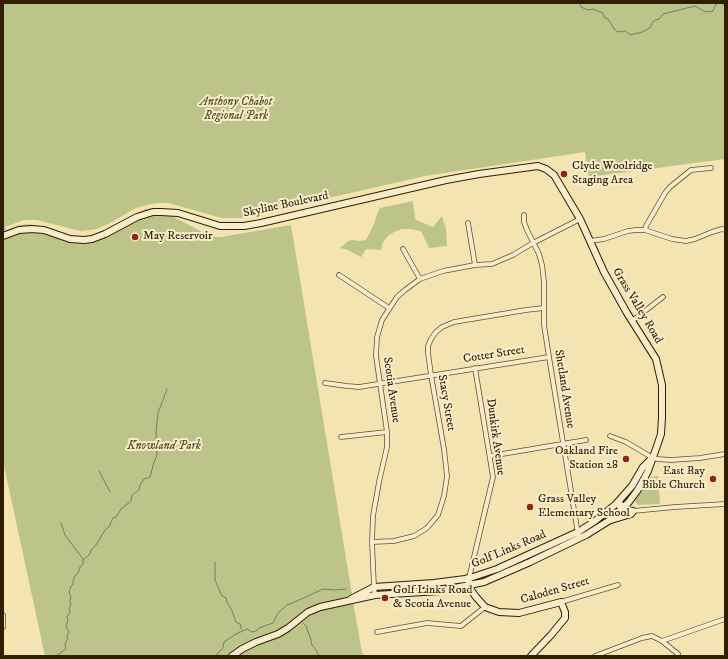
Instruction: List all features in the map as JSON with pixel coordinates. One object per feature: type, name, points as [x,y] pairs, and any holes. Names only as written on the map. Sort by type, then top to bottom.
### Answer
[{"type":"main road","name":"Skyline Boulevard","points":[[3,236],[19,230],[32,228],[70,238],[84,240],[92,239],[105,234],[137,217],[153,212],[178,214],[220,226],[244,226],[463,177],[538,166],[546,169],[554,175]]},
{"type":"main road","name":"Grass Valley Road","points":[[554,175],[580,219],[604,272],[656,359],[662,385],[661,434],[644,480],[637,491],[622,508]]},
{"type":"main road","name":"Grass Valley Road","points":[[618,503],[632,486],[643,467],[653,458]]},
{"type":"main road","name":"Golf Links Road","points":[[232,656],[249,646],[278,634],[308,612],[320,606],[375,595],[440,590],[484,582],[530,562],[579,535],[618,503]]},
{"type":"main road","name":"Golf Links Road","points":[[347,601],[374,587],[434,583],[469,578],[497,569],[598,528],[610,520],[622,508]]},
{"type":"main road","points":[[610,520],[631,514],[633,512]]},
{"type":"main road","points":[[469,578],[471,590],[485,607]]},
{"type":"main road","points":[[531,656],[565,618],[565,612],[561,602]]},
{"type":"main road","name":"Caloden Street","points":[[485,607],[499,612],[519,614],[561,602]]},
{"type":"street","points":[[645,230],[665,193],[670,187],[691,170],[711,168]]},
{"type":"street","name":"Shetland Avenue","points":[[524,215],[524,222],[539,254],[542,265],[544,325],[548,357],[579,535]]},
{"type":"street","name":"Scotia Avenue","points":[[375,595],[372,542],[373,516],[387,447],[387,432],[376,356],[377,338],[382,320],[397,297],[420,279],[443,271],[475,265],[492,264],[513,255],[580,219]]},
{"type":"street","points":[[468,223],[475,265]]},
{"type":"street","points":[[590,241],[604,239],[628,231],[645,230],[672,240],[686,241],[722,229],[725,230]]},
{"type":"street","points":[[403,249],[420,279]]},
{"type":"street","points":[[339,275],[389,308]]},
{"type":"street","points":[[632,321],[663,297]]},
{"type":"street","name":"Stacy Street","points":[[372,542],[394,541],[414,536],[427,528],[438,515],[444,496],[447,476],[444,449],[428,353],[428,346],[436,332],[442,327],[454,322],[544,308]]},
{"type":"street","name":"Cotter Street","points":[[325,383],[360,387],[548,357]]},
{"type":"street","name":"Dunkirk Avenue","points":[[469,578],[493,477],[475,368]]},
{"type":"street","points":[[341,437],[387,432]]},
{"type":"street","points":[[610,436],[626,442],[653,458],[665,460],[700,458],[725,454]]},
{"type":"street","points":[[490,456],[586,440]]},
{"type":"street","points":[[618,503],[626,512],[725,504]]},
{"type":"street","name":"Caloden Street","points":[[561,602],[618,584]]},
{"type":"street","points":[[377,632],[427,623],[461,626],[485,607]]},
{"type":"street","points":[[3,615],[3,627]]},
{"type":"street","points":[[662,641],[725,619]]},
{"type":"street","points":[[595,656],[642,638],[652,636],[662,641],[678,654]]},
{"type":"green space","points":[[3,3],[725,3],[725,159],[589,177],[585,152],[425,176],[241,218],[222,218],[168,203],[156,203],[136,208],[97,229],[82,231],[37,220],[24,220],[5,227],[6,230],[20,225],[30,224],[56,235],[84,238],[95,236],[133,218],[145,209],[154,208],[157,208],[202,232],[215,237],[291,225],[363,656],[45,656],[3,461]]},
{"type":"green space","points":[[413,201],[416,220],[433,227],[442,216],[446,229],[447,246],[429,248],[421,231],[402,229],[388,236],[383,242],[381,250],[366,249],[361,257],[346,249],[339,248],[348,241],[366,240],[380,208]]},
{"type":"green space","points":[[658,476],[660,504],[638,505],[635,501],[651,477]]},
{"type":"waterway","points":[[580,3],[581,7],[588,10],[593,9],[603,13],[604,17],[608,19],[618,32],[625,31],[631,35],[640,33],[650,28],[652,23],[659,19],[663,14],[695,6],[706,12],[713,11],[716,4],[719,3]]},
{"type":"waterway","points":[[720,3],[723,3],[725,8]]},
{"type":"waterway","points":[[83,560],[89,555],[105,530],[109,527],[113,518],[116,517],[121,509],[131,501],[132,495],[139,490],[144,479],[150,477],[157,455],[156,432],[158,413],[167,389]]},
{"type":"waterway","points":[[99,471],[110,492]]},
{"type":"waterway","points":[[61,523],[65,535],[83,559]]},
{"type":"waterway","points":[[56,656],[66,649],[65,644],[69,632],[66,626],[68,620],[67,617],[70,612],[69,608],[71,605],[71,597],[69,592],[75,576],[83,564],[83,560]]},
{"type":"waterway","points":[[215,562],[215,580],[222,596],[226,598],[236,622],[240,624],[242,630]]},
{"type":"waterway","points":[[215,656],[223,648],[224,642],[236,634],[247,629],[252,632],[256,631],[259,628],[273,623],[278,613],[287,605],[323,589],[346,589]]},
{"type":"waterway","points":[[303,623],[307,627],[312,645],[320,656]]},
{"type":"place","name":"Clyde Woolridge Staging Area","points":[[564,174]]},
{"type":"place","name":"May Reservoir","points":[[135,237]]},
{"type":"place","name":"Oakland Fire Station 28","points":[[626,459]]},
{"type":"place","name":"East Bay Bible Church","points":[[713,479]]},
{"type":"place","name":"Grass Valley Elementary School","points":[[530,507]]},
{"type":"place","name":"Golf Links Road & Scotia Avenue","points":[[385,598]]},
{"type":"park label","name":"Anthony Chabot Regional Park","points":[[236,110]]},
{"type":"park label","name":"Knowland Park","points":[[164,447]]}]
